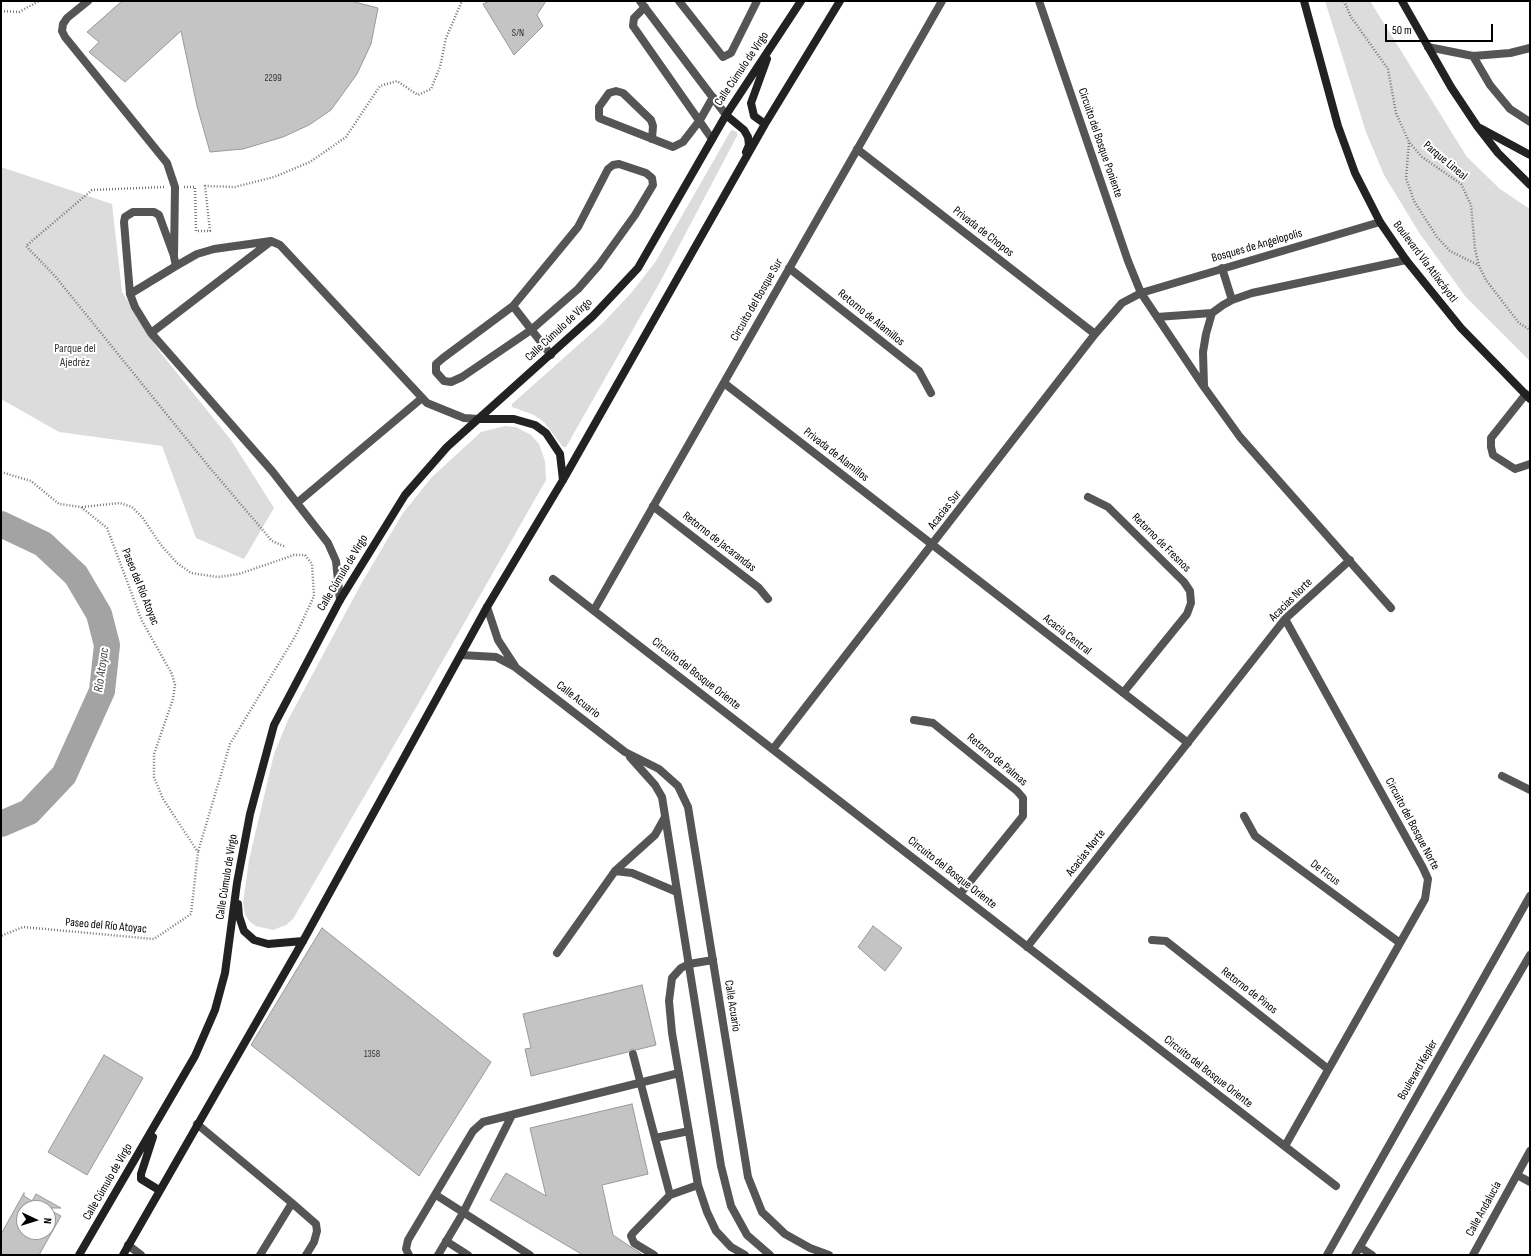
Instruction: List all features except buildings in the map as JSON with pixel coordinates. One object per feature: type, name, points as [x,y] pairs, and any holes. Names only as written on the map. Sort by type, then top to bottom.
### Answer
[{"type":"main road","name":"Calle Cúmulo de Virgo","points":[[79,1255],[195,1056],[215,1010],[225,973],[237,883],[250,814],[274,725],[340,600],[404,495],[447,447],[593,316],[638,268],[726,115],[801,1]]},
{"type":"main road","points":[[123,1255],[303,941],[487,607],[563,480],[725,198],[765,124],[840,1]]},
{"type":"main road","name":"Boulevard Vía Atlixcáyotl","points":[[1304,1],[1338,126],[1355,173],[1380,222],[1406,260],[1461,328],[1528,396]]},
{"type":"main road","points":[[1402,1],[1451,87],[1477,126],[1498,153],[1530,185]]},
{"type":"main road","points":[[765,124],[754,116],[751,103],[769,50]]},
{"type":"main road","points":[[725,198],[749,145],[748,137],[744,130],[726,115]]},
{"type":"main road","points":[[1477,126],[1530,155]]},
{"type":"main road","points":[[479,419],[514,419],[535,425],[546,433],[560,454],[563,480]]},
{"type":"main road","points":[[237,883],[239,916],[244,931],[254,940],[268,944],[303,941]]},
{"type":"main road","points":[[158,1121],[141,1174],[141,1179],[159,1190]]},
{"type":"street","points":[[88,1],[67,18],[63,24],[62,31],[64,37],[168,163],[175,187],[174,257]]},
{"type":"street","points":[[679,1],[723,57],[731,53],[756,5],[748,1]]},
{"type":"street","name":"Circuito del Bosque Sur","points":[[594,610],[942,1]]},
{"type":"street","name":"Circuito del Bosque Poniente","points":[[1039,1],[1128,261],[1141,293]]},
{"type":"street","points":[[712,139],[633,26],[634,18],[642,4],[726,115]]},
{"type":"street","points":[[1428,47],[1473,56],[1510,53],[1530,48]]},
{"type":"street","points":[[1473,56],[1490,85],[1510,109],[1530,122]]},
{"type":"street","points":[[652,139],[653,126],[651,120],[623,93],[616,91],[610,93],[599,107],[599,118],[667,145],[678,146],[700,120],[713,97]]},
{"type":"street","name":"Privada de Chopos","points":[[857,149],[1095,334]]},
{"type":"street","points":[[613,164],[619,164],[646,173],[652,178],[653,185],[635,215],[599,265],[578,289],[531,330],[501,352],[450,382],[444,381],[436,372],[436,364],[512,306],[578,227],[608,169],[613,164]]},
{"type":"street","points":[[176,266],[159,215],[154,212],[129,214],[124,222],[130,294],[135,308],[151,333],[272,471],[328,544],[336,561],[340,600]]},
{"type":"street","name":"Bosques de Angelopolis","points":[[1141,293],[1380,222]]},
{"type":"street","points":[[130,294],[196,254],[271,241],[280,245],[296,261],[422,398],[428,403],[464,418],[479,419]]},
{"type":"street","points":[[151,333],[271,241]]},
{"type":"street","points":[[1158,317],[1212,313],[1232,300],[1252,293],[1406,260]]},
{"type":"street","name":"Retorno de Alamillos","points":[[789,268],[919,371],[931,393]]},
{"type":"street","points":[[1222,268],[1232,300]]},
{"type":"street","points":[[1141,293],[1240,437],[1391,608]]},
{"type":"street","name":"Acacias Sur","points":[[773,749],[933,545],[1095,334],[1122,303],[1141,293]]},
{"type":"street","points":[[512,306],[551,355]]},
{"type":"street","points":[[1204,386],[1203,352],[1212,313]]},
{"type":"street","name":"Privada de Alamillos","points":[[724,383],[933,545]]},
{"type":"street","points":[[1528,396],[1491,438],[1490,447],[1493,455],[1515,470],[1530,464]]},
{"type":"street","points":[[297,503],[422,398]]},
{"type":"street","name":"Retorno de Fresnos","points":[[1088,497],[1108,507],[1184,582],[1190,592],[1191,603],[1187,614],[1123,693]]},
{"type":"street","name":"Retorno de Jacarandas","points":[[653,506],[759,588],[768,599]]},
{"type":"street","name":"Acacia Central","points":[[933,545],[1188,743]]},
{"type":"street","name":"Acacias Norte","points":[[1027,947],[1285,619],[1350,560]]},
{"type":"street","name":"Circuito del Bosque Oriente","points":[[553,579],[1336,1186]]},
{"type":"street","name":"Calle Acuario","points":[[487,607],[498,640],[515,667]]},
{"type":"street","name":"Circuito del Bosque Norte","points":[[1285,619],[1428,879],[1425,899],[1285,1146]]},
{"type":"street","name":"Calle Acuario","points":[[461,654],[496,657],[515,667],[625,752],[659,790],[662,797],[721,1166],[731,1206],[747,1235],[770,1255]]},
{"type":"street","name":"Retorno de Palmas","points":[[914,720],[933,723],[1017,791],[1023,798],[1023,816],[960,894]]},
{"type":"street","name":"Calle Acuario","points":[[625,752],[659,769],[671,778],[684,797],[688,807],[748,1177],[762,1212],[785,1234],[810,1248],[829,1255]]},
{"type":"street","points":[[1502,776],[1530,790]]},
{"type":"street","name":"De Ficus","points":[[1244,816],[1255,836],[1400,943]]},
{"type":"street","points":[[557,953],[615,871],[655,835],[665,817]]},
{"type":"street","points":[[615,871],[632,873],[677,892]]},
{"type":"street","name":"Boulevard Kepler","points":[[1327,1255],[1530,896]]},
{"type":"street","name":"Retorno de Pinos","points":[[1152,940],[1166,941],[1328,1068]]},
{"type":"street","points":[[1355,1255],[1530,955]]},
{"type":"street","points":[[713,960],[688,964],[681,968],[672,978],[669,1001],[679,1073],[698,1185],[707,1212],[716,1230],[731,1247],[744,1255]]},
{"type":"street","points":[[633,1054],[670,1195]]},
{"type":"street","points":[[409,1255],[406,1249],[408,1240],[473,1131],[483,1122],[679,1073]]},
{"type":"street","points":[[438,1255],[463,1213],[512,1115]]},
{"type":"street","points":[[197,1124],[316,1224],[317,1231],[314,1242],[306,1255]]},
{"type":"street","points":[[655,1138],[689,1131]]},
{"type":"street","name":"Calle Andalucía","points":[[1473,1255],[1530,1151]]},
{"type":"street","points":[[1517,1175],[1530,1182]]},
{"type":"street","points":[[654,1255],[634,1243],[631,1236],[670,1195],[698,1185]]},
{"type":"street","points":[[436,1195],[530,1255]]},
{"type":"street","points":[[260,1255],[292,1203]]},
{"type":"street","points":[[446,1241],[468,1255]]},
{"type":"street","points":[[128,1245],[141,1255]]},
{"type":"street","points":[[1360,1247],[1372,1255]]},
{"type":"path","points":[[1,11],[19,12],[39,1]]},
{"type":"path","name":"Parque Lineal","points":[[1344,1],[1351,17],[1388,68],[1396,113],[1409,142],[1422,156],[1461,184],[1471,205],[1479,266],[1486,280],[1519,324],[1530,330]]},
{"type":"path","name":"Parque Lineal","points":[[1409,142],[1406,178],[1414,200],[1437,237],[1450,251],[1479,266]]},
{"type":"path","points":[[1,472],[31,481],[59,504],[81,507],[120,503],[132,508],[142,517],[177,563],[190,573],[218,577],[239,574],[294,555],[305,555],[312,564],[314,596],[296,635],[230,744],[198,852]]},
{"type":"path","name":"Paseo del Río Atoyac","points":[[1,936],[23,927],[154,939],[191,914],[198,852],[163,799],[154,777],[154,754],[173,699],[175,685],[172,674],[142,621],[107,528],[81,507]]},
{"type":"green space","points":[[1325,1],[1370,1],[1467,157],[1500,189],[1530,209],[1530,361],[1465,296],[1420,234],[1384,175],[1366,132]]},
{"type":"green space","points":[[732,130],[737,132],[737,136],[660,282],[566,447],[563,447],[544,422],[534,415],[512,407],[512,404],[603,323],[632,292],[656,261]]},
{"type":"green space","name":"Parque del Ajedréz","points":[[1,167],[112,204],[122,292],[160,352],[231,440],[274,508],[244,559],[196,538],[162,446],[59,432],[1,399]]},
{"type":"green space","points":[[505,426],[516,427],[531,435],[539,444],[545,461],[546,480],[293,919],[286,925],[273,930],[256,926],[250,922],[245,915],[243,903],[249,860],[274,754],[288,720],[361,584],[403,513],[432,477],[481,432]]},
{"type":"waterway","name":"Río Atoyac","points":[[1,524],[43,544],[76,575],[99,614],[107,645],[102,691],[64,775],[29,812],[1,824]]}]
